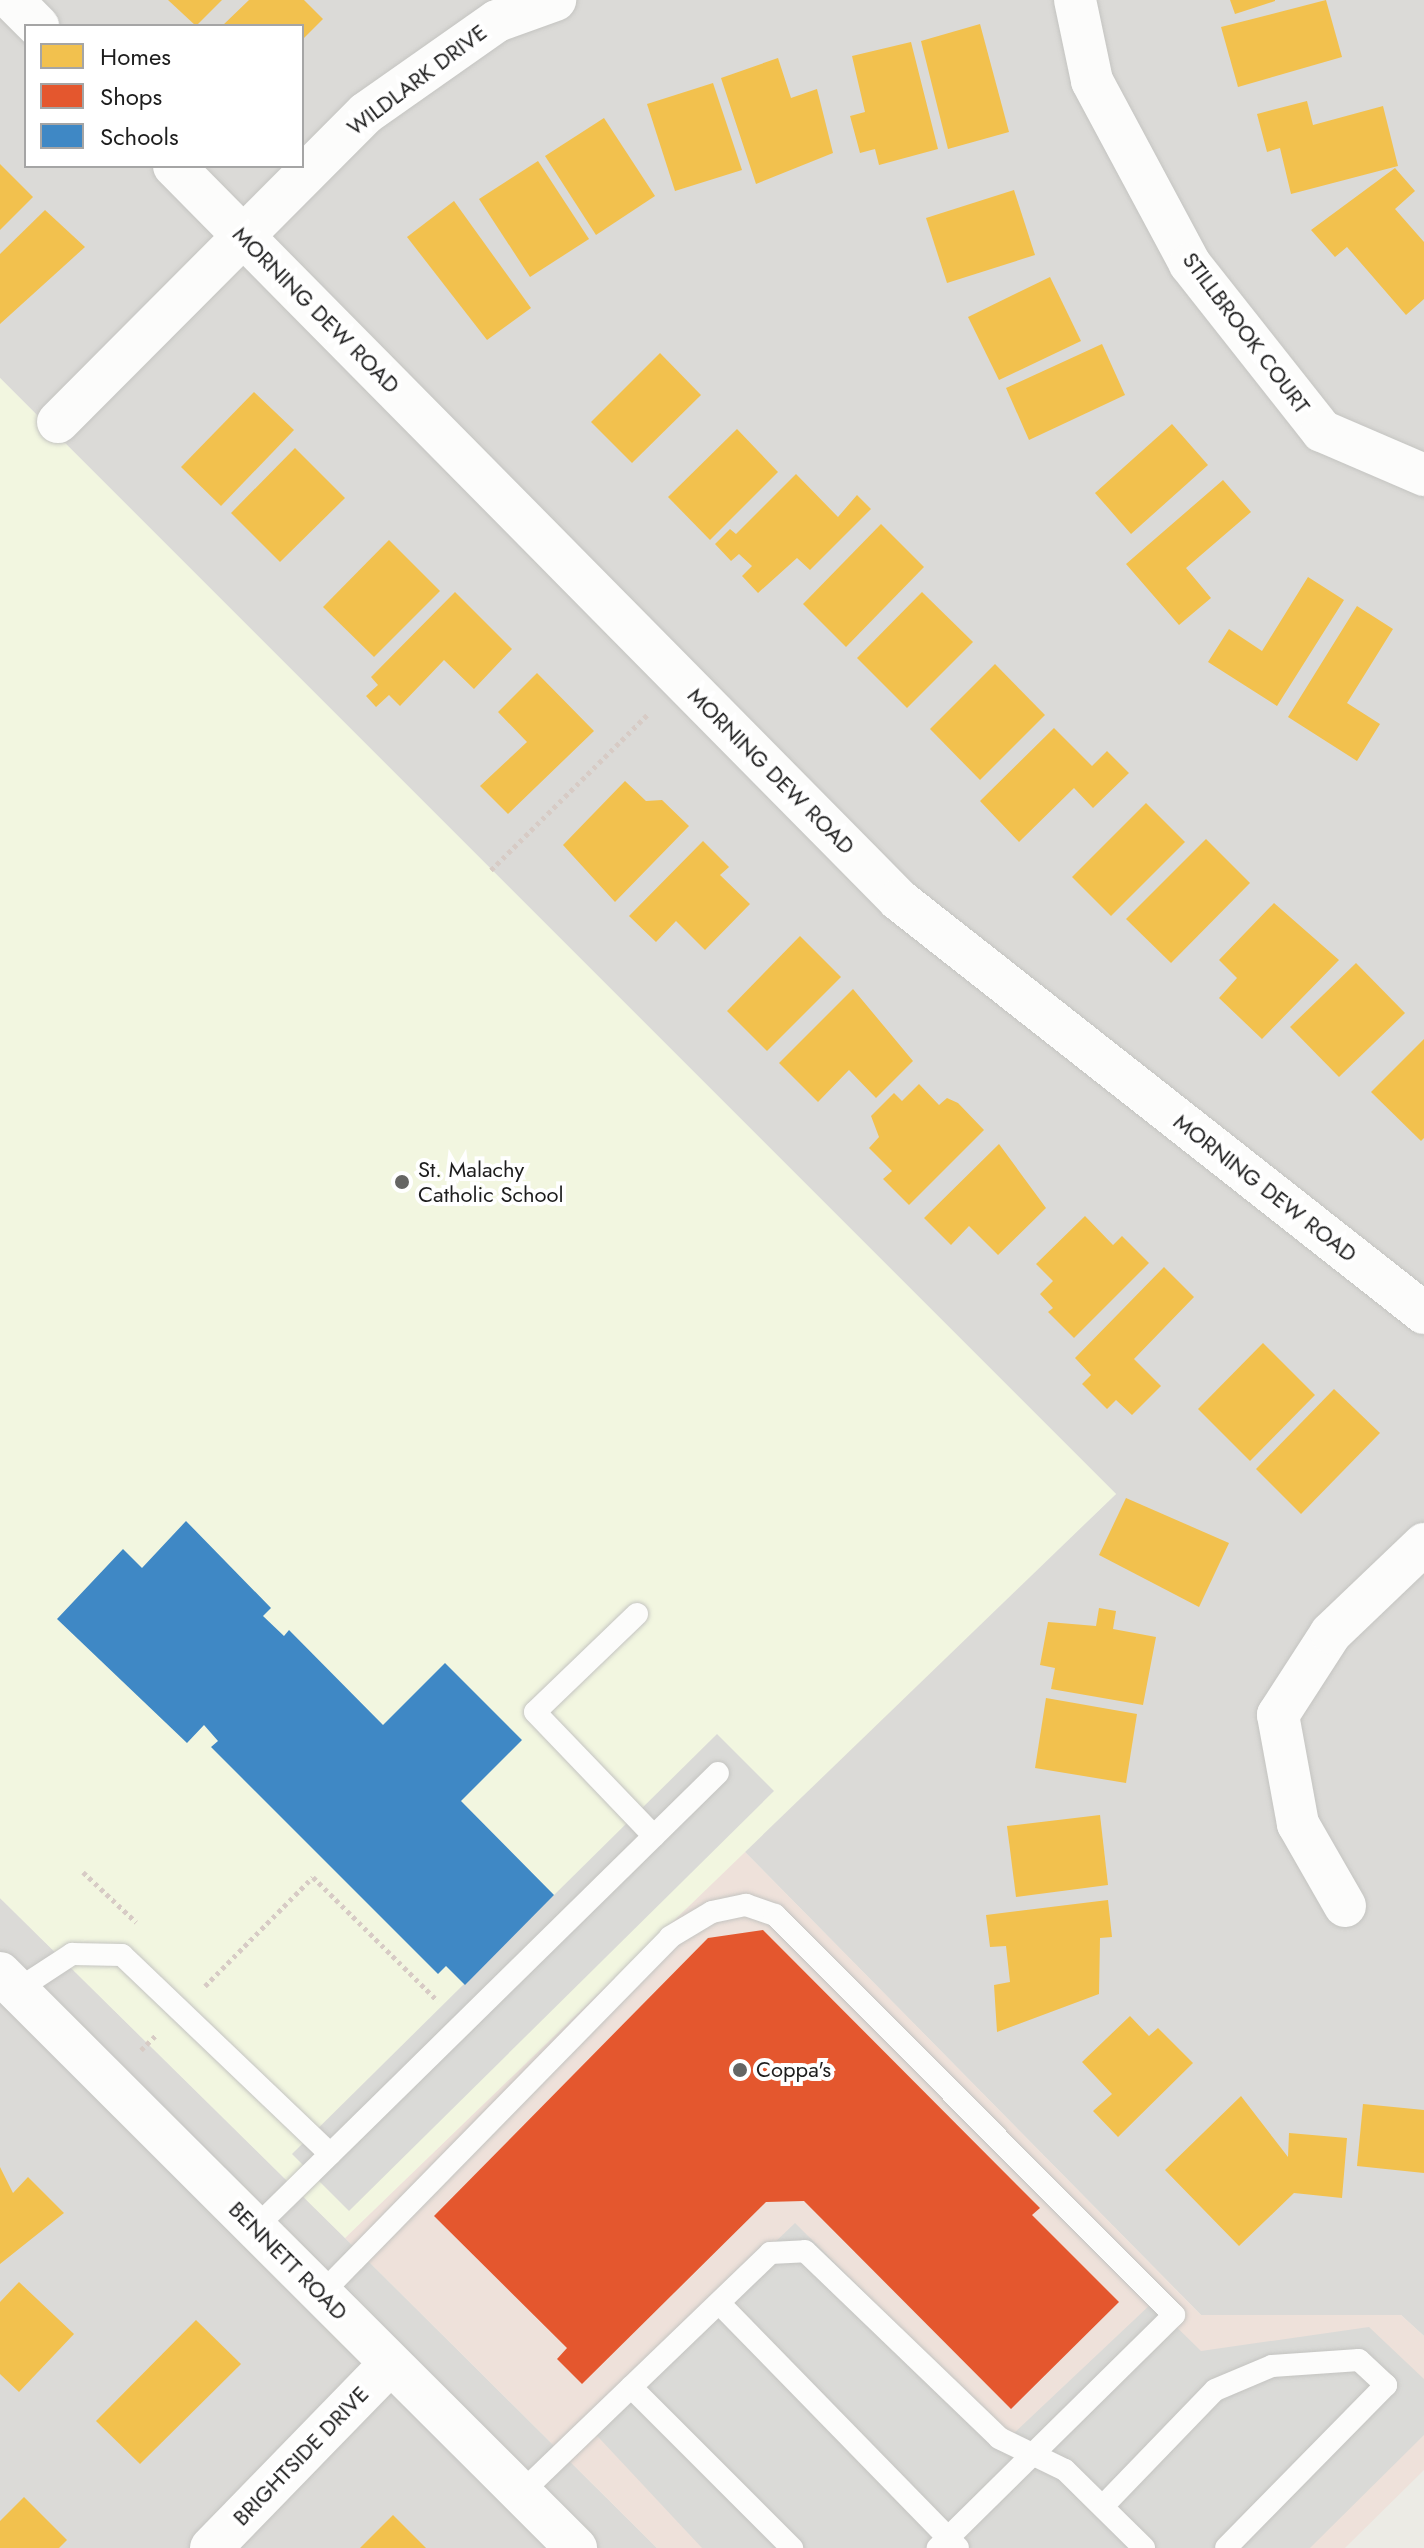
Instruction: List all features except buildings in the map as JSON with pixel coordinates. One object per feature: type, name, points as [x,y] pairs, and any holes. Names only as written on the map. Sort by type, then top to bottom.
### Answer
[{"type":"street","points":[[12,0],[36,24]]},
{"type":"street","name":"WILDLARK DRIVE","points":[[58,422],[240,234],[366,113],[497,21],[555,0]]},
{"type":"street","name":"STILLBROOK COURT","points":[[1075,0],[1092,81],[1190,264],[1322,431],[1424,475]]},
{"type":"street","name":"MORNING DEW ROAD","points":[[176,168],[899,900],[1424,1313]]},
{"type":"street","points":[[1345,1906],[1298,1824],[1278,1715],[1331,1633],[1424,1544]]},
{"type":"street","name":"BENNETT ROAD","points":[[8,1982],[576,2548]]},
{"type":"street","name":"BRIGHTSIDE DRIVE","points":[[211,2548],[390,2364]]},
{"type":"lane","points":[[637,1614],[535,1712],[654,1836]]},
{"type":"lane","points":[[255,2228],[718,1773]]},
{"type":"lane","points":[[321,2294],[670,1937],[712,1912],[746,1905],[775,1915],[1174,2315],[1035,2452],[948,2545],[719,2303]]},
{"type":"lane","points":[[8,1982],[72,1954],[122,1955],[330,2154]]},
{"type":"lane","points":[[521,2493],[770,2253],[805,2251],[999,2438],[1035,2452],[1103,2506],[1144,2548]]},
{"type":"lane","points":[[1103,2506],[1215,2390],[1272,2366],[1359,2360],[1386,2385],[1226,2548]]},
{"type":"lane","points":[[631,2387],[792,2548]]},
{"type":"path","points":[[491,870],[649,713]]},
{"type":"path","points":[[198,1993],[313,1877],[462,2024]]},
{"type":"shaded area","points":[[0,0],[1424,0],[1424,2336],[1401,2315],[1201,2315],[742,1849],[1116,1494],[0,378]]},
{"type":"shaded area","name":"St. Malachy Catholic School","points":[[0,378],[1116,1494],[345,2238],[0,1898]]},
{"type":"shaded area","points":[[717,1734],[774,1791],[349,2211],[292,2154]]},
{"type":"shaded area","points":[[742,1849],[1201,2315],[1401,2315],[1424,2336],[1424,2470],[1345,2548],[657,2548],[345,2238]]},
{"type":"shaded area","points":[[0,1898],[345,2238],[657,2548],[0,2548]]},
{"type":"shaded area","points":[[795,2223],[1010,2437],[1152,2303],[1201,2351],[1369,2327],[1424,2379],[1424,2435],[1310,2548],[702,2548],[586,2424]]},
{"type":"place","name":"St. Malachy Catholic School","points":[[402,1182]]},
{"type":"place","name":"Coppa's","points":[[740,2070]]}]
